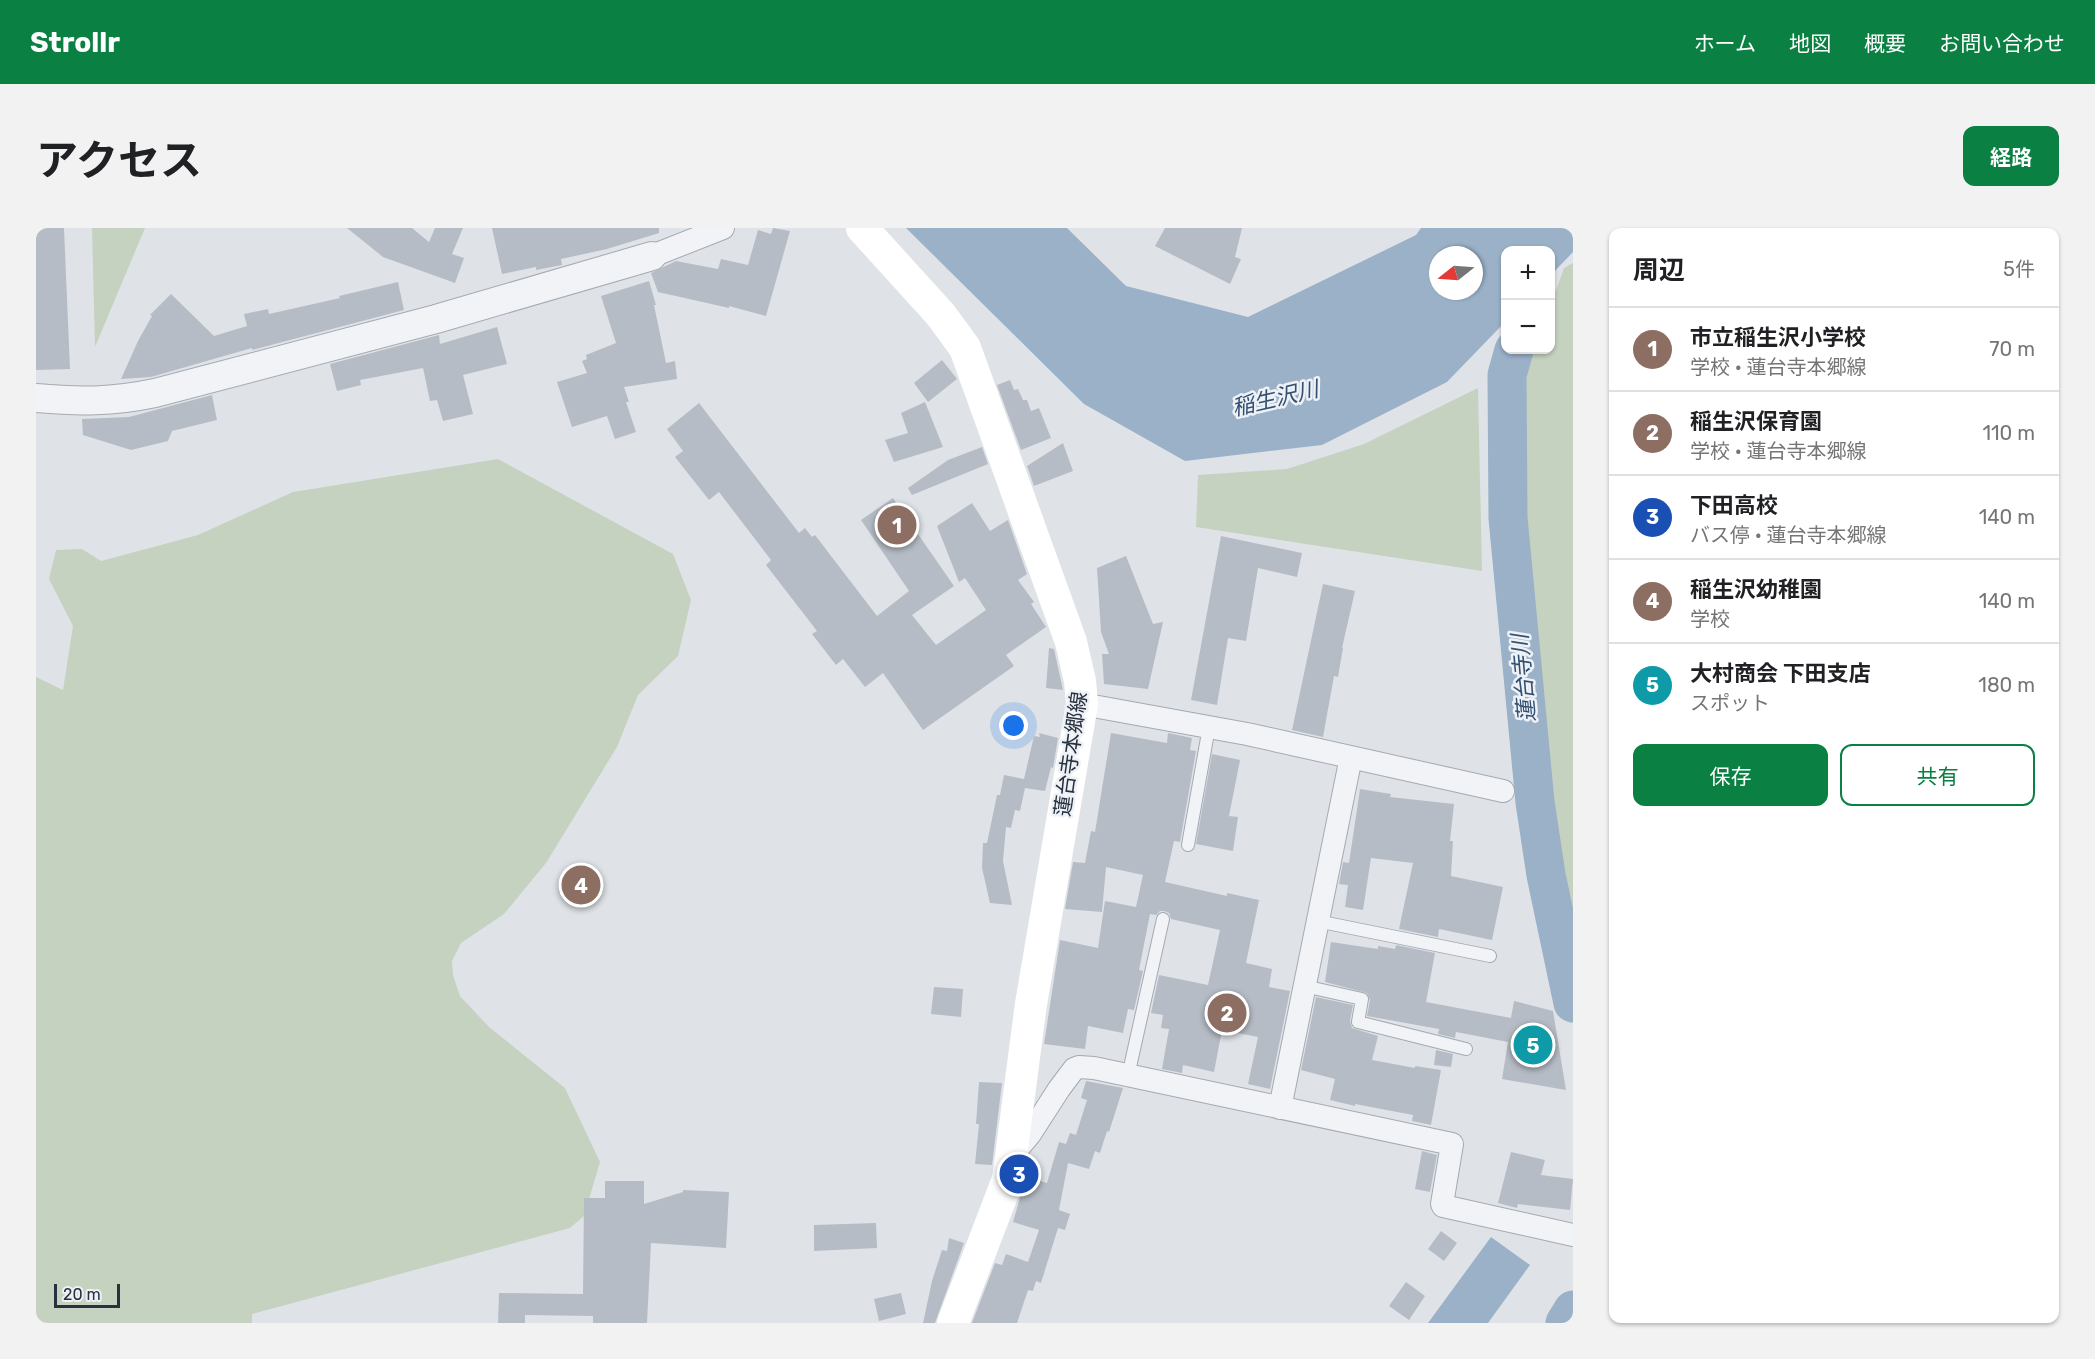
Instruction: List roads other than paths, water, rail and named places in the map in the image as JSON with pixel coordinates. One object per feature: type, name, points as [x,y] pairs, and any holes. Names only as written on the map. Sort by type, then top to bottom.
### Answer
[{"type":"main road","name":"蓮台寺本郷線","points":[[862,228],[947,322],[965,348],[1071,642],[1080,681],[1082,704],[1031,1004],[1008,1179],[953,1323]]},
{"type":"street","points":[[36,398],[98,402],[123,400],[155,393],[447,316],[652,256],[723,228]]},
{"type":"street","points":[[1082,704],[1209,727],[1503,791]]},
{"type":"street","points":[[1280,1108],[1351,757]]},
{"type":"street","points":[[1010,1158],[1030,1134],[1074,1069],[1079,1067],[1452,1144],[1443,1206],[1573,1235]]},
{"type":"lane","points":[[1188,845],[1209,727]]},
{"type":"lane","points":[[1128,1076],[1163,919]]},
{"type":"lane","points":[[1317,921],[1491,956]]},
{"type":"lane","points":[[1304,986],[1362,999],[1358,1022],[1466,1049]]},
{"type":"water","name":"稲生沢川","points":[[906,228],[1067,228],[1126,286],[1248,317],[1416,235],[1421,228],[1573,228],[1573,252],[1555,271],[1555,246],[1501,246],[1501,326],[1447,382],[1322,445],[1185,461],[1084,404]]},
{"type":"water","points":[[1491,1237],[1530,1265],[1488,1323],[1428,1323]]},
{"type":"waterway","name":"蓮台寺川","points":[[1513,354],[1507,375],[1508,518],[1535,802],[1546,875],[1573,1003]]},
{"type":"waterway","name":"蓮台寺川","points":[[1565,1323],[1573,1310]]},
{"type":"place","name":"市立稲生沢小学校","points":[[897,525]]},
{"type":"place","name":"稲生沢幼稚園","points":[[581,885]]},
{"type":"place","name":"稲生沢保育園","points":[[1227,1013]]},
{"type":"place","name":"大村商会 下田支店","points":[[1533,1045]]},
{"type":"place","name":"下田高校","points":[[1019,1174]]}]
